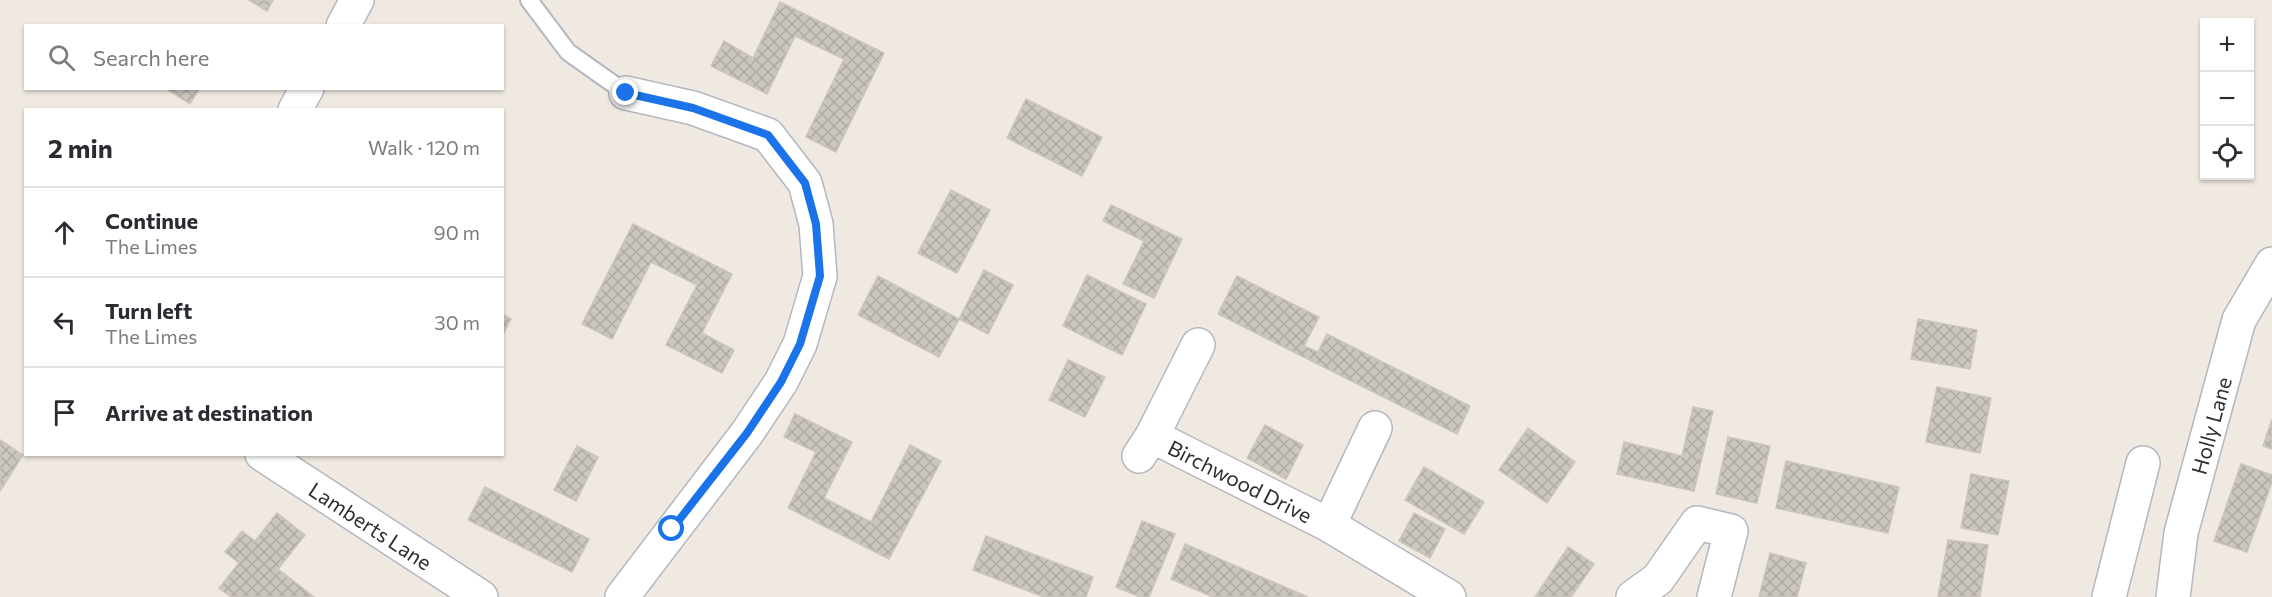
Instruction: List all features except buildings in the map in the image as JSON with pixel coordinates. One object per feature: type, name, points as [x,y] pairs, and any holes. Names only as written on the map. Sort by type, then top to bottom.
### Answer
[{"type":"street","points":[[344,24],[357,0]]},
{"type":"street","points":[[296,108],[306,90]]},
{"type":"street","points":[[622,597],[747,433],[781,382],[800,344],[820,276],[816,224],[805,183],[768,135],[693,108],[626,93]]},
{"type":"street","name":"Holly Lane","points":[[2173,597],[2181,533],[2239,320],[2272,264]]},
{"type":"street","name":"Birchwood Drive","points":[[1198,345],[1145,446],[1329,525],[1449,597]]},
{"type":"street","name":"Birchwood Drive","points":[[1329,525],[1375,428]]},
{"type":"street","name":"Lamberts Lane","points":[[265,456],[480,597]]},
{"type":"street","points":[[2109,597],[2143,463]]},
{"type":"street","points":[[1633,597],[1658,579],[1697,523],[1731,531],[1714,597]]},
{"type":"lane","points":[[529,0],[568,52],[626,93]]},
{"type":"route","points":[[626,93],[693,108],[768,135],[805,183],[816,224],[820,276],[800,344],[781,382],[747,433],[672,529]]}]
